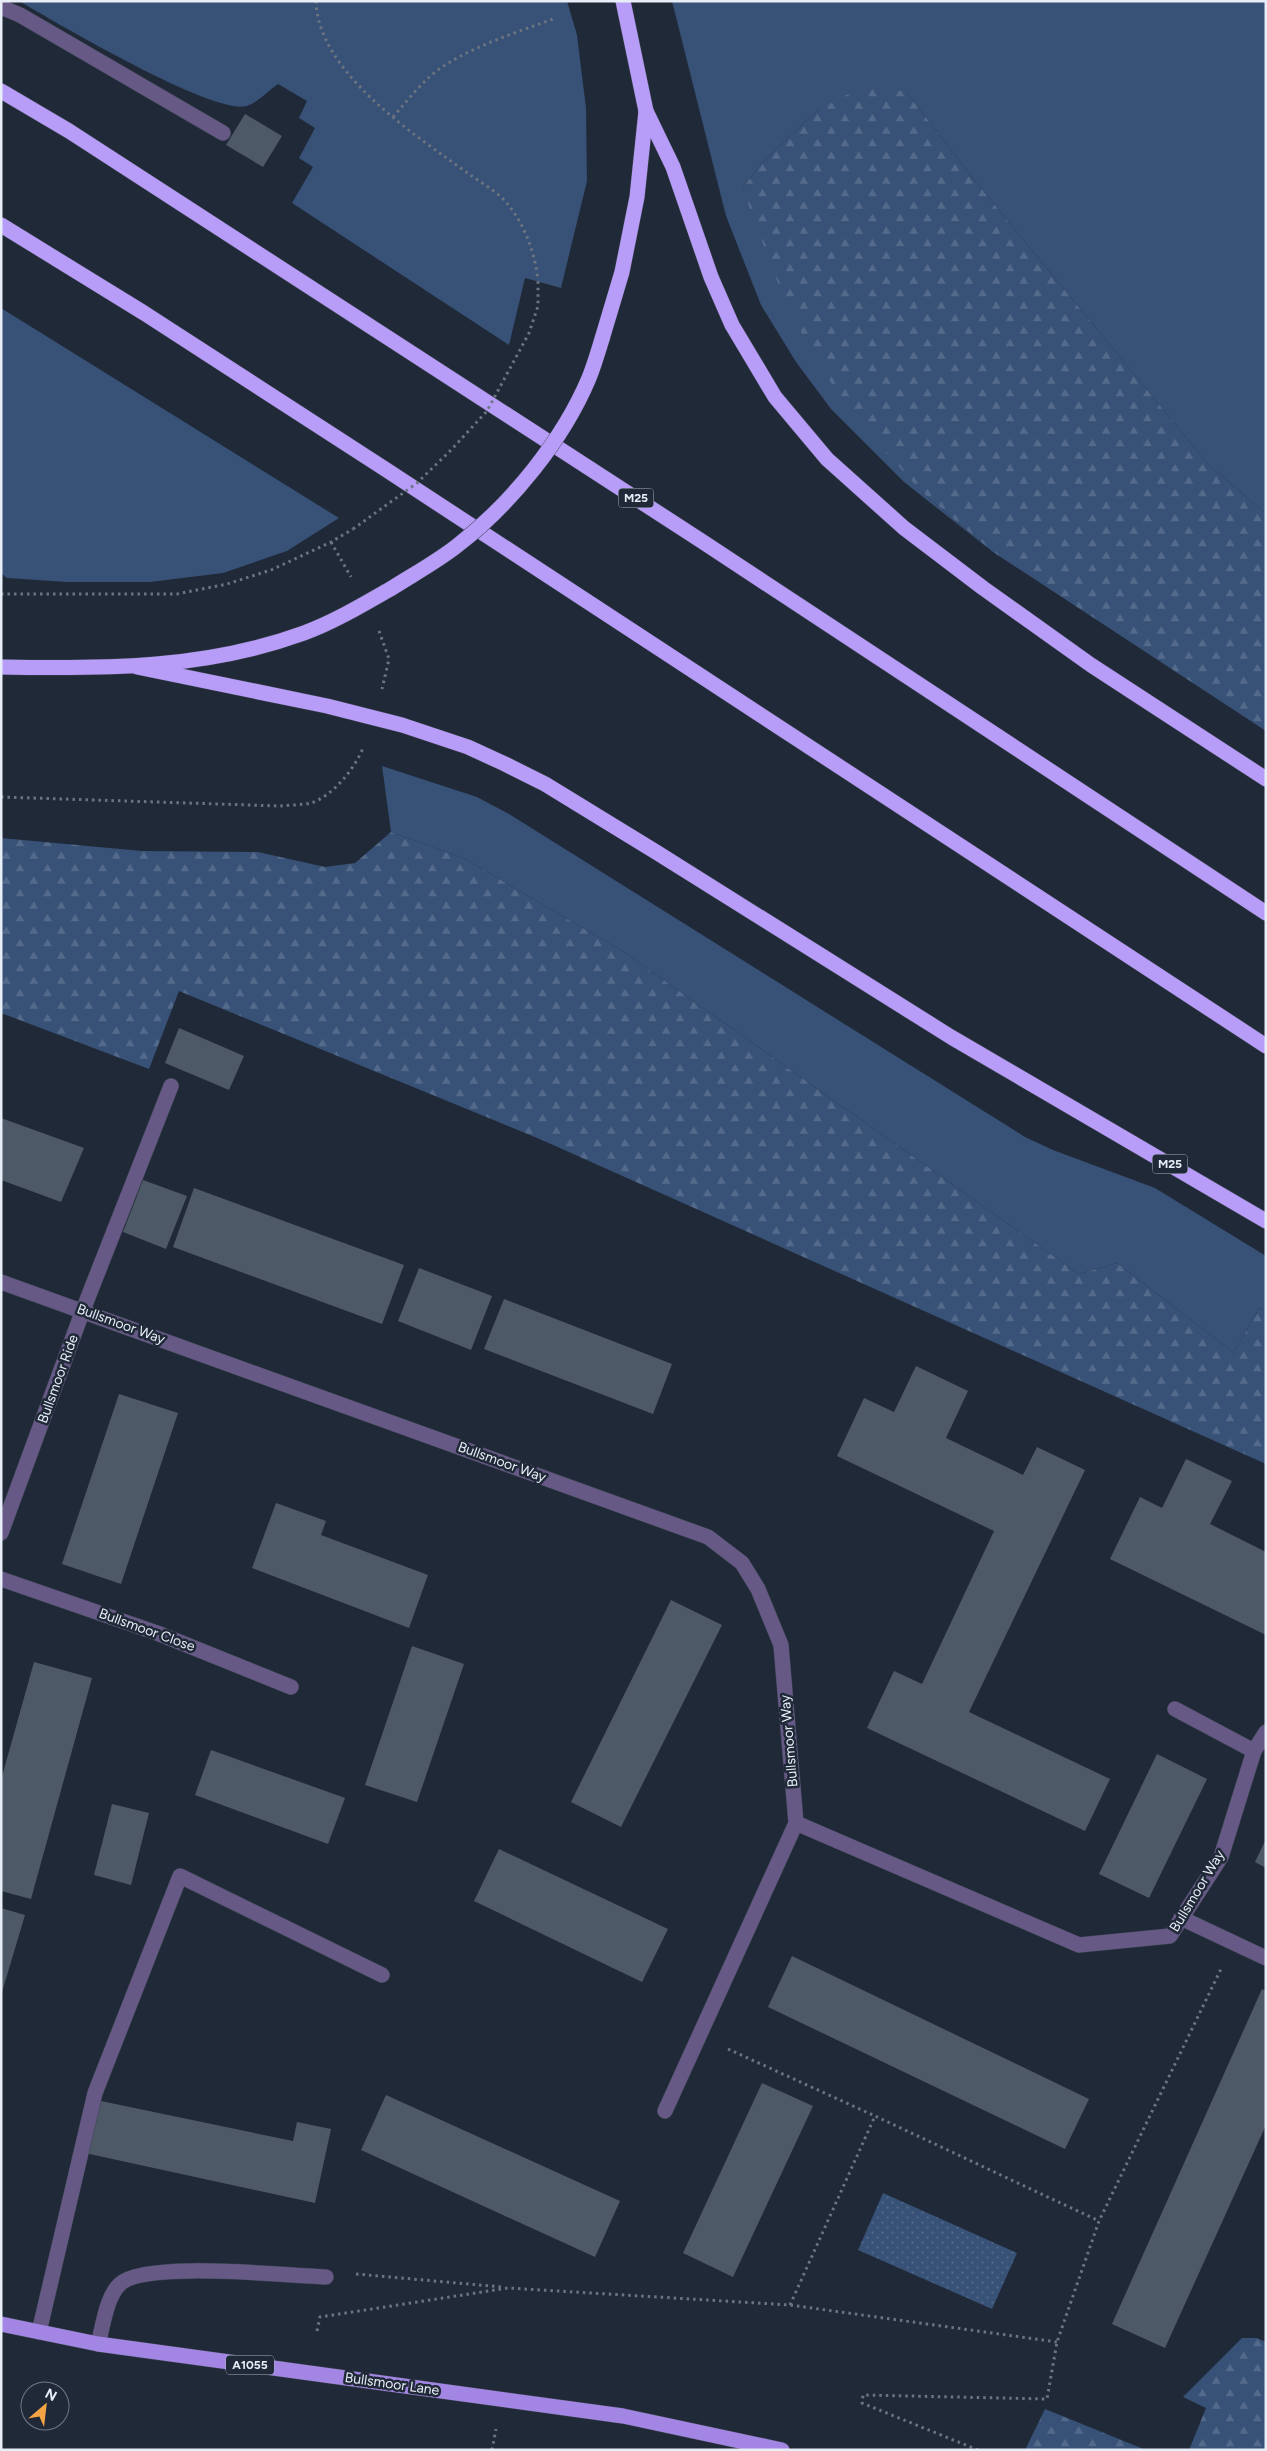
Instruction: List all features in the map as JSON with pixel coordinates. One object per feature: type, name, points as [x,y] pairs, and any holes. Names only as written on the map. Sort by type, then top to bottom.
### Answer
[{"type":"highway","points":[[622,1],[646,111],[673,167],[711,277],[732,325],[775,397],[827,459],[904,528],[983,588],[1091,665],[1266,779]]},
{"type":"highway","name":"M25","points":[[1,91],[103,153],[626,492],[1266,913]]},
{"type":"highway","points":[[1,666],[137,667],[207,660],[270,644],[306,633],[392,588],[458,545],[486,521],[527,476],[558,435],[589,378],[622,272],[637,197],[646,111]]},
{"type":"highway","points":[[1,225],[386,469],[1266,1046]]},
{"type":"highway","name":"M25","points":[[137,667],[375,718],[468,746],[505,764],[545,784],[951,1036],[1266,1221]]},
{"type":"main road","name":"Bullsmoor Lane","points":[[1,2324],[98,2344],[623,2416],[782,2450]]},
{"type":"street","points":[[1,7],[20,15],[223,133]]},
{"type":"street","name":"Bullsmoor Ride","points":[[1,1533],[84,1310],[171,1086]]},
{"type":"street","name":"Bullsmoor Way","points":[[1,1282],[84,1310],[708,1537],[742,1563],[758,1589],[781,1644],[796,1823],[665,2111]]},
{"type":"street","name":"Bullsmoor Close","points":[[1,1579],[157,1633],[291,1687]]},
{"type":"street","points":[[1174,1709],[1254,1751]]},
{"type":"street","name":"Bullsmoor Way","points":[[796,1823],[1079,1945],[1170,1936],[1220,1857],[1254,1751],[1266,1732]]},
{"type":"street","points":[[40,2332],[95,2093],[180,1876],[382,1975]]},
{"type":"street","points":[[1181,1918],[1266,1958]]},
{"type":"street","points":[[98,2344],[110,2300],[120,2284],[141,2274],[182,2271],[326,2277]]},
{"type":"path","points":[[1,594],[177,594],[227,584],[271,570],[331,542],[353,529],[417,483],[451,450],[487,411],[529,333],[538,306],[538,280],[535,255],[510,206],[494,191],[393,117],[341,68],[326,44],[317,16],[316,1]]},
{"type":"path","points":[[393,117],[416,91],[441,68],[476,48],[553,19]]},
{"type":"path","points":[[331,542],[343,562]]},
{"type":"path","points":[[374,624],[387,648],[389,659],[386,676]]},
{"type":"path","points":[[1,797],[280,806],[312,802],[331,790],[352,770],[361,753]]},
{"type":"path","points":[[978,2450],[862,2403],[863,2395],[1047,2399],[1057,2342],[1099,2221],[1234,1943]]},
{"type":"path","points":[[699,2036],[1099,2221]]},
{"type":"path","points":[[790,2304],[875,2116]]},
{"type":"path","points":[[349,2274],[508,2288],[790,2304],[1057,2342]]},
{"type":"path","points":[[317,2331],[320,2317],[508,2288]]},
{"type":"green space","points":[[19,1],[567,1],[577,35],[586,108],[587,181],[561,288],[525,278],[509,345],[292,203],[313,167],[299,158],[315,128],[299,118],[307,101],[278,84],[247,106],[229,105],[203,97],[134,65]]},
{"type":"green space","points":[[672,1],[1266,1],[1266,514],[1208,464],[975,181],[908,94],[818,110],[767,158],[742,188],[923,493],[993,552],[904,482],[831,409],[796,362],[761,305],[726,216]]},
{"type":"green space","points":[[875,80],[908,94],[975,181],[1208,464],[1266,514],[1266,731],[993,552],[923,493],[848,411],[789,312],[742,188],[767,158],[818,110]]},
{"type":"green space","points":[[1,308],[339,518],[287,551],[223,573],[150,582],[67,582],[7,578],[1,573]]},
{"type":"green space","points":[[382,766],[477,797],[509,814],[1025,1137],[1053,1150],[1155,1188],[1266,1256],[1266,1311],[1259,1308],[1234,1353],[1117,1263],[1079,1274],[624,952],[465,859],[391,832]]},
{"type":"green space","points":[[391,832],[465,859],[624,952],[1079,1274],[1117,1263],[1234,1353],[1259,1308],[1266,1311],[1266,1464],[542,1140],[179,991],[149,1069],[1,1013],[1,838],[142,851],[258,852],[325,867],[355,863]]},
{"type":"green space","points":[[883,2193],[1017,2253],[992,2309],[858,2250]]},
{"type":"green space","points":[[1242,2338],[1257,2338],[1266,2342],[1266,2450],[1189,2450],[1206,2408],[1183,2397]]},
{"type":"green space","points":[[1045,2409],[1146,2450],[1025,2450]]},
{"type":"building","points":[[245,114],[282,136],[263,167],[226,145]]},
{"type":"building","points":[[179,1028],[244,1056],[229,1090],[165,1063]]},
{"type":"building","points":[[1,1118],[84,1148],[61,1202],[1,1180]]},
{"type":"building","points":[[143,1180],[187,1196],[166,1249],[123,1232]]},
{"type":"building","points":[[194,1188],[404,1265],[382,1324],[173,1247]]},
{"type":"building","points":[[419,1268],[492,1296],[471,1350],[398,1321]]},
{"type":"building","points":[[504,1299],[672,1364],[653,1414],[484,1349]]},
{"type":"building","points":[[916,1366],[968,1391],[946,1438],[1023,1475],[1037,1447],[1085,1470],[969,1712],[1110,1779],[1085,1831],[867,1728],[894,1671],[922,1684],[994,1531],[837,1456],[864,1398],[894,1412]]},
{"type":"building","points":[[119,1394],[178,1413],[121,1584],[62,1564]]},
{"type":"building","points":[[1186,1459],[1232,1481],[1210,1524],[1266,1552],[1266,1635],[1110,1559],[1140,1497],[1162,1508]]},
{"type":"building","points":[[276,1503],[326,1521],[321,1535],[428,1575],[409,1628],[252,1568]]},
{"type":"building","points":[[671,1600],[722,1625],[621,1827],[571,1802]]},
{"type":"building","points":[[412,1646],[464,1664],[417,1802],[365,1785]]},
{"type":"building","points":[[34,1662],[92,1678],[31,1899],[1,1891],[1,1780]]},
{"type":"building","points":[[211,1750],[345,1798],[328,1844],[195,1795]]},
{"type":"building","points":[[1157,1754],[1207,1779],[1149,1898],[1099,1874]]},
{"type":"building","points":[[112,1804],[149,1813],[131,1885],[94,1875]]},
{"type":"building","points":[[1266,1839],[1266,1868],[1255,1862]]},
{"type":"building","points":[[499,1849],[668,1929],[642,1982],[474,1901]]},
{"type":"building","points":[[1,1908],[25,1915],[2,1992],[1,1992]]},
{"type":"building","points":[[792,1956],[1089,2099],[1065,2149],[768,2007]]},
{"type":"building","points":[[1262,1989],[1266,1991],[1266,2125],[1165,2348],[1112,2324]]},
{"type":"building","points":[[762,2083],[813,2106],[733,2277],[683,2253]]},
{"type":"building","points":[[386,2095],[620,2201],[595,2257],[361,2150]]},
{"type":"building","points":[[96,2100],[293,2141],[297,2122],[331,2129],[315,2203],[85,2153]]}]
